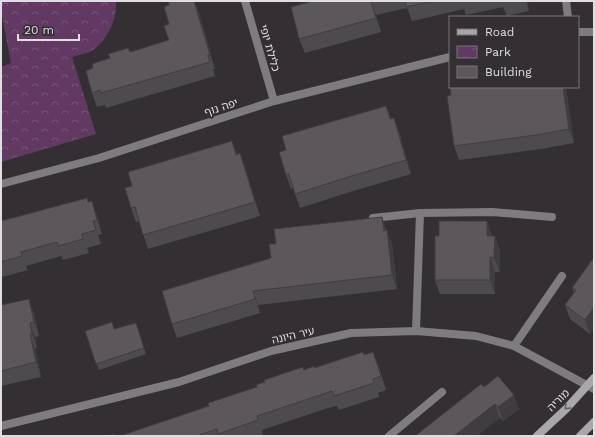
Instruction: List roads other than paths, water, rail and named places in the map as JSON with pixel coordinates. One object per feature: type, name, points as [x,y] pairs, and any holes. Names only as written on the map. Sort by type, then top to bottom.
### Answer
[{"type":"street","name":"כלילת יופי","points":[[245,1],[274,101]]},
{"type":"street","points":[[566,1],[568,16]]},
{"type":"street","points":[[579,32],[594,32]]},
{"type":"street","name":"יפה נוף","points":[[1,184],[99,158],[274,101],[449,57]]},
{"type":"street","points":[[370,219],[420,213],[492,212],[552,218]]},
{"type":"street","points":[[416,331],[420,213]]},
{"type":"street","points":[[514,346],[562,276]]},
{"type":"street","name":"עיר היונה","points":[[1,426],[179,382],[271,351],[351,333],[416,331],[476,336],[514,346],[591,388]]},
{"type":"street","name":"מוריה","points":[[537,436],[591,388],[594,378]]},
{"type":"street","points":[[389,436],[442,392]]},
{"type":"street","points":[[580,436],[594,422]]}]
